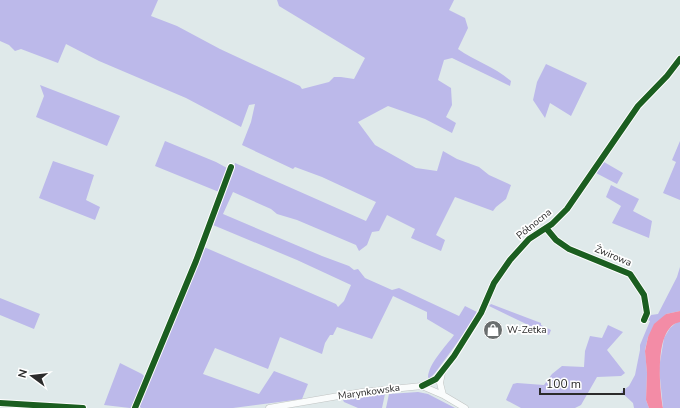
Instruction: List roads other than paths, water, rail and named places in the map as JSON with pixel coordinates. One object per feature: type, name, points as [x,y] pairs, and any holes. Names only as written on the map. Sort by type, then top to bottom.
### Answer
[{"type":"street","name":"Północna","points":[[422,386],[430,383],[442,373],[481,313],[494,283],[510,260],[529,239],[553,223],[567,209],[638,106],[667,76],[680,59]]},
{"type":"street","points":[[135,408],[196,261],[231,167]]},
{"type":"street","name":"Żwirowa","points":[[546,228],[556,240],[569,249],[630,274],[644,295],[647,313],[644,320]]},
{"type":"street","points":[[442,373],[440,383],[443,395]]},
{"type":"street","name":"Marynkowska","points":[[269,408],[362,392],[422,386],[443,395],[465,408]]},
{"type":"street","points":[[0,403],[83,408]]},
{"type":"place","name":"W-Zetka","points":[[493,330]]}]
